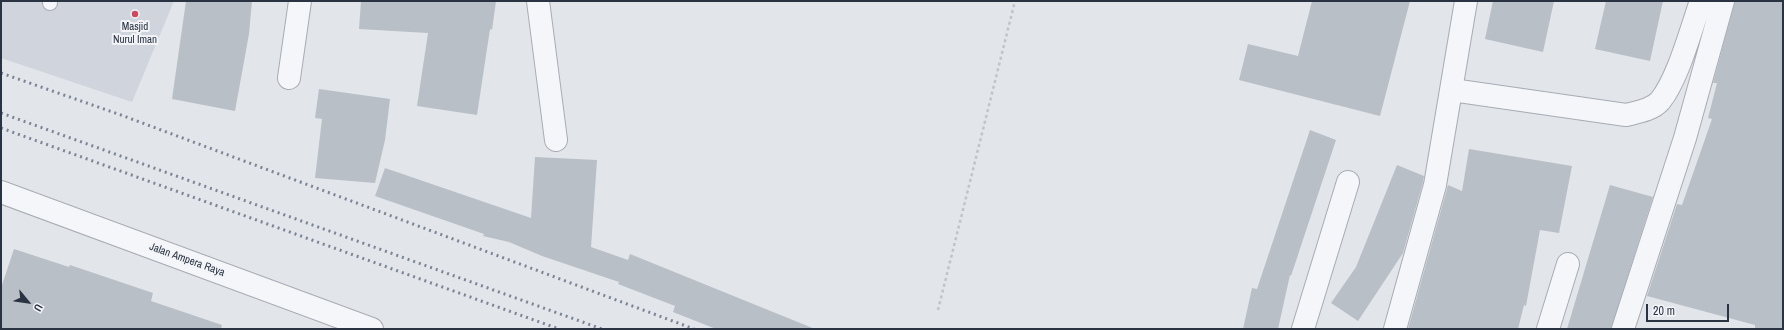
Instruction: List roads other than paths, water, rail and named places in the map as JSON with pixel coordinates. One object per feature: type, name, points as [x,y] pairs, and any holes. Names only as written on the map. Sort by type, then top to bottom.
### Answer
[{"type":"street","points":[[289,78],[300,1]]},
{"type":"street","points":[[538,1],[556,140]]},
{"type":"street","points":[[1396,329],[1436,185],[1466,1]]},
{"type":"street","points":[[1452,90],[1626,116],[1647,110],[1659,102],[1672,82],[1700,1]]},
{"type":"street","points":[[1623,329],[1685,138],[1723,1]]},
{"type":"street","points":[[1303,329],[1348,182]]},
{"type":"street","name":"Jalan Ampera Raya","points":[[1,192],[372,329]]},
{"type":"street","points":[[1548,329],[1568,264]]},
{"type":"railway","points":[[1,73],[121,115],[694,329]]},
{"type":"railway","points":[[1,113],[602,329]]},
{"type":"railway","points":[[1,128],[559,329]]},
{"type":"place","name":"Masjid Nurul Iman","points":[[135,14]]}]
